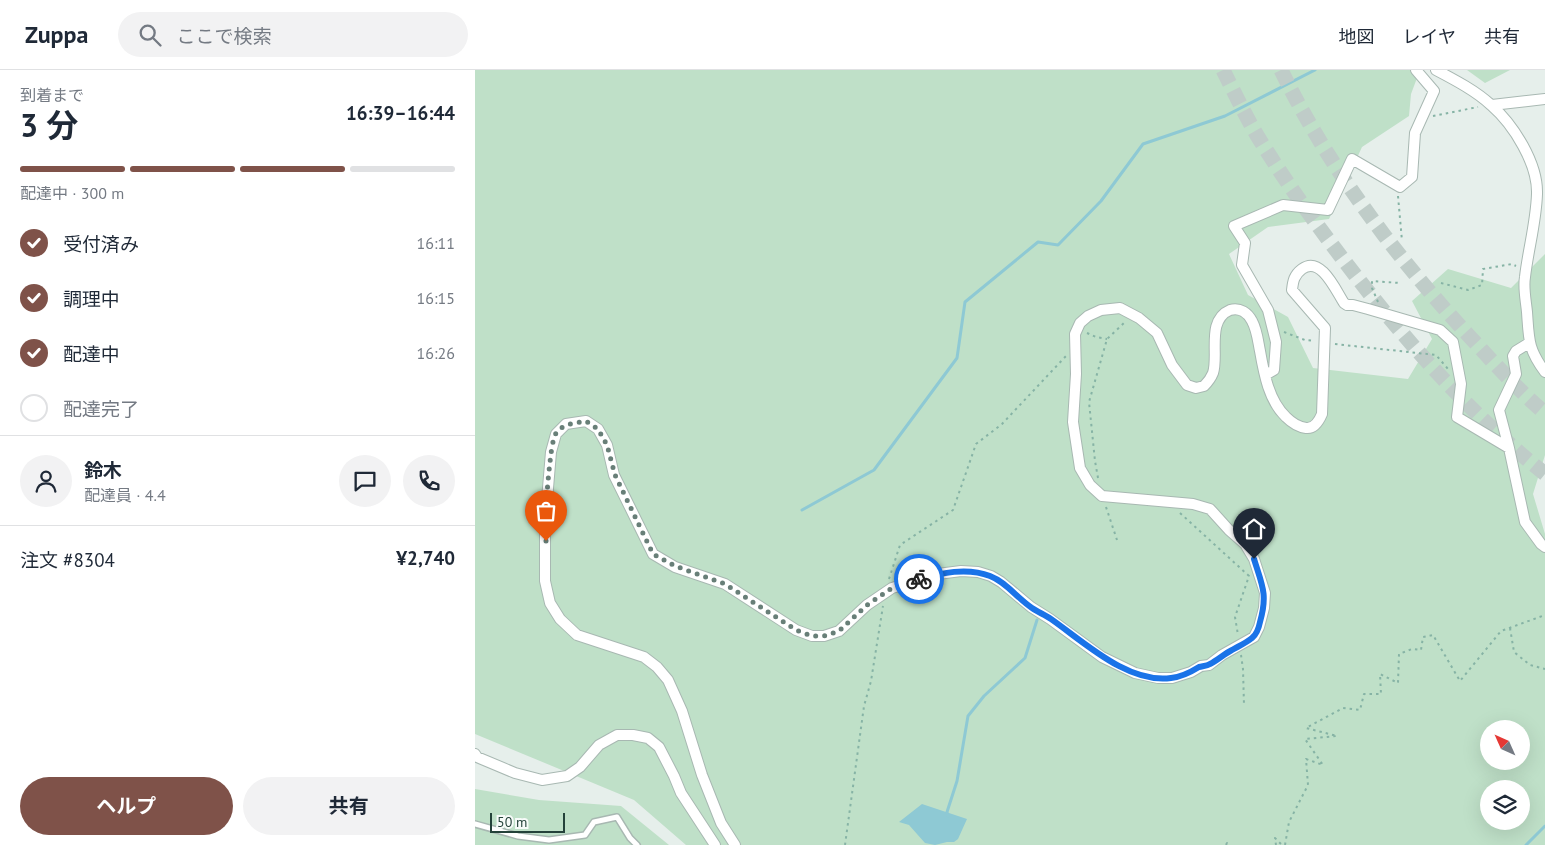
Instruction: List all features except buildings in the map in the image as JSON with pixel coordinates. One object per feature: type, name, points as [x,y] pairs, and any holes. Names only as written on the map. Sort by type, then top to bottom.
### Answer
[{"type":"street","points":[[1265,375],[1274,370],[1276,342],[1268,310],[1242,265],[1245,243],[1234,226],[1283,205],[1328,210],[1352,159],[1400,187],[1412,177],[1415,134],[1434,91],[1416,70]]},
{"type":"street","points":[[1437,70],[1454,79],[1492,105],[1519,138],[1536,177],[1537,194],[1533,232],[1524,280],[1529,343],[1536,359],[1545,372]]},
{"type":"street","points":[[1492,105],[1545,99]]},
{"type":"street","points":[[735,845],[721,823],[702,775],[682,711],[668,680],[657,667],[644,657],[577,635],[560,619],[550,603],[545,581],[551,452],[555,434],[566,424],[586,421],[598,429],[607,445],[615,475],[653,554],[675,566],[725,584],[796,630],[812,636],[824,636],[839,631],[867,605],[892,588],[938,574],[978,572],[991,576],[1001,582],[1031,607],[1102,657],[1135,673],[1158,678],[1172,678],[1191,672],[1201,666],[1209,665],[1253,637],[1259,627],[1264,608],[1265,592],[1254,559],[1245,544],[1210,509],[1193,504],[1102,496],[1090,485],[1080,468],[1073,422],[1076,374],[1075,334],[1080,323],[1088,316],[1101,310],[1120,308],[1139,318],[1157,333],[1172,365],[1181,379],[1187,385],[1196,388],[1204,386],[1213,372],[1215,334],[1218,322],[1232,310],[1242,310],[1247,314],[1256,329],[1265,375],[1275,403],[1295,425],[1312,428],[1320,420],[1322,414],[1325,328],[1292,290],[1294,278],[1301,270],[1306,266],[1319,267],[1347,305],[1384,313],[1440,330],[1453,342],[1461,384],[1457,417],[1509,448]]},
{"type":"street","points":[[1529,343],[1516,351],[1513,356],[1516,374],[1499,410],[1525,522],[1545,547]]},
{"type":"street","points":[[475,754],[477,757],[515,773],[542,780],[567,776],[580,766],[599,745],[617,735],[633,735],[648,738],[659,747],[681,793],[715,845]]},
{"type":"lane","points":[[475,824],[518,836],[549,840],[585,835],[595,822],[617,817],[637,845]]},
{"type":"path","points":[[1421,118],[1492,105]]},
{"type":"path","points":[[1397,185],[1402,241]]},
{"type":"path","points":[[1441,283],[1468,290],[1482,285],[1483,269],[1512,264],[1526,271]]},
{"type":"path","points":[[1384,313],[1372,288],[1372,281],[1400,284]]},
{"type":"path","points":[[1098,478],[1089,402],[1107,339],[1132,316]]},
{"type":"path","points":[[1273,328],[1305,340],[1436,355],[1449,369]]},
{"type":"path","points":[[1077,329],[1096,337],[1107,339]]},
{"type":"path","points":[[1102,496],[1117,540]]},
{"type":"path","points":[[1169,502],[1249,576],[1235,617],[1243,669],[1244,705]]},
{"type":"path","points":[[1276,845],[1275,838],[1284,845],[1289,822],[1308,785],[1306,759],[1323,766],[1305,738],[1337,736],[1306,728],[1343,708],[1360,710],[1364,694],[1381,694],[1380,674],[1397,683],[1399,654],[1412,649],[1421,650],[1423,637],[1433,635],[1460,681],[1501,631],[1545,615]]},
{"type":"path","points":[[1510,628],[1514,652],[1530,665],[1545,669]]},
{"type":"green space","points":[[475,70],[1420,70],[1411,94],[1409,116],[1362,147],[1329,219],[1268,227],[1229,254],[1248,295],[1288,317],[1313,368],[1408,379],[1432,339],[1412,301],[1448,269],[1511,288],[1545,254],[1545,455],[1533,494],[1545,534],[1545,845],[686,845],[634,800],[475,734]]},
{"type":"green space","points":[[1467,70],[1510,70],[1485,83]]},
{"type":"green space","points":[[475,789],[539,800],[621,806],[669,845],[475,845]]},
{"type":"water","points":[[922,804],[967,819],[958,839],[954,842],[935,845],[925,843],[909,825],[899,822]]},
{"type":"waterway","points":[[802,510],[874,470],[957,358],[965,302],[1038,242],[1058,245],[1101,201],[1143,144],[1225,116],[1315,70]]},
{"type":"waterway","points":[[948,816],[947,812],[957,781],[968,716],[984,696],[1025,658],[1037,620]]},
{"type":"waterway","points":[[1526,845],[1545,826]]},
{"type":"tunnel","points":[[1223,70],[1253,129],[1276,166],[1359,280],[1433,368],[1487,423],[1545,474]]},
{"type":"tunnel","points":[[1281,70],[1320,142],[1390,243],[1470,337],[1516,386],[1545,413]]},
{"type":"way so far","points":[[546,541],[545,524],[548,487],[551,452],[555,434],[566,424],[586,421],[598,429],[607,445],[615,475],[653,554],[663,561],[725,584],[796,630],[812,636],[824,636],[839,631],[867,605],[892,588],[919,579]]},
{"type":"route","points":[[919,579],[938,574],[961,572],[978,572],[991,576],[1102,657],[1135,673],[1158,678],[1172,678],[1191,672],[1201,666],[1209,665],[1253,637],[1259,627],[1264,608],[1265,592],[1254,559]]}]
